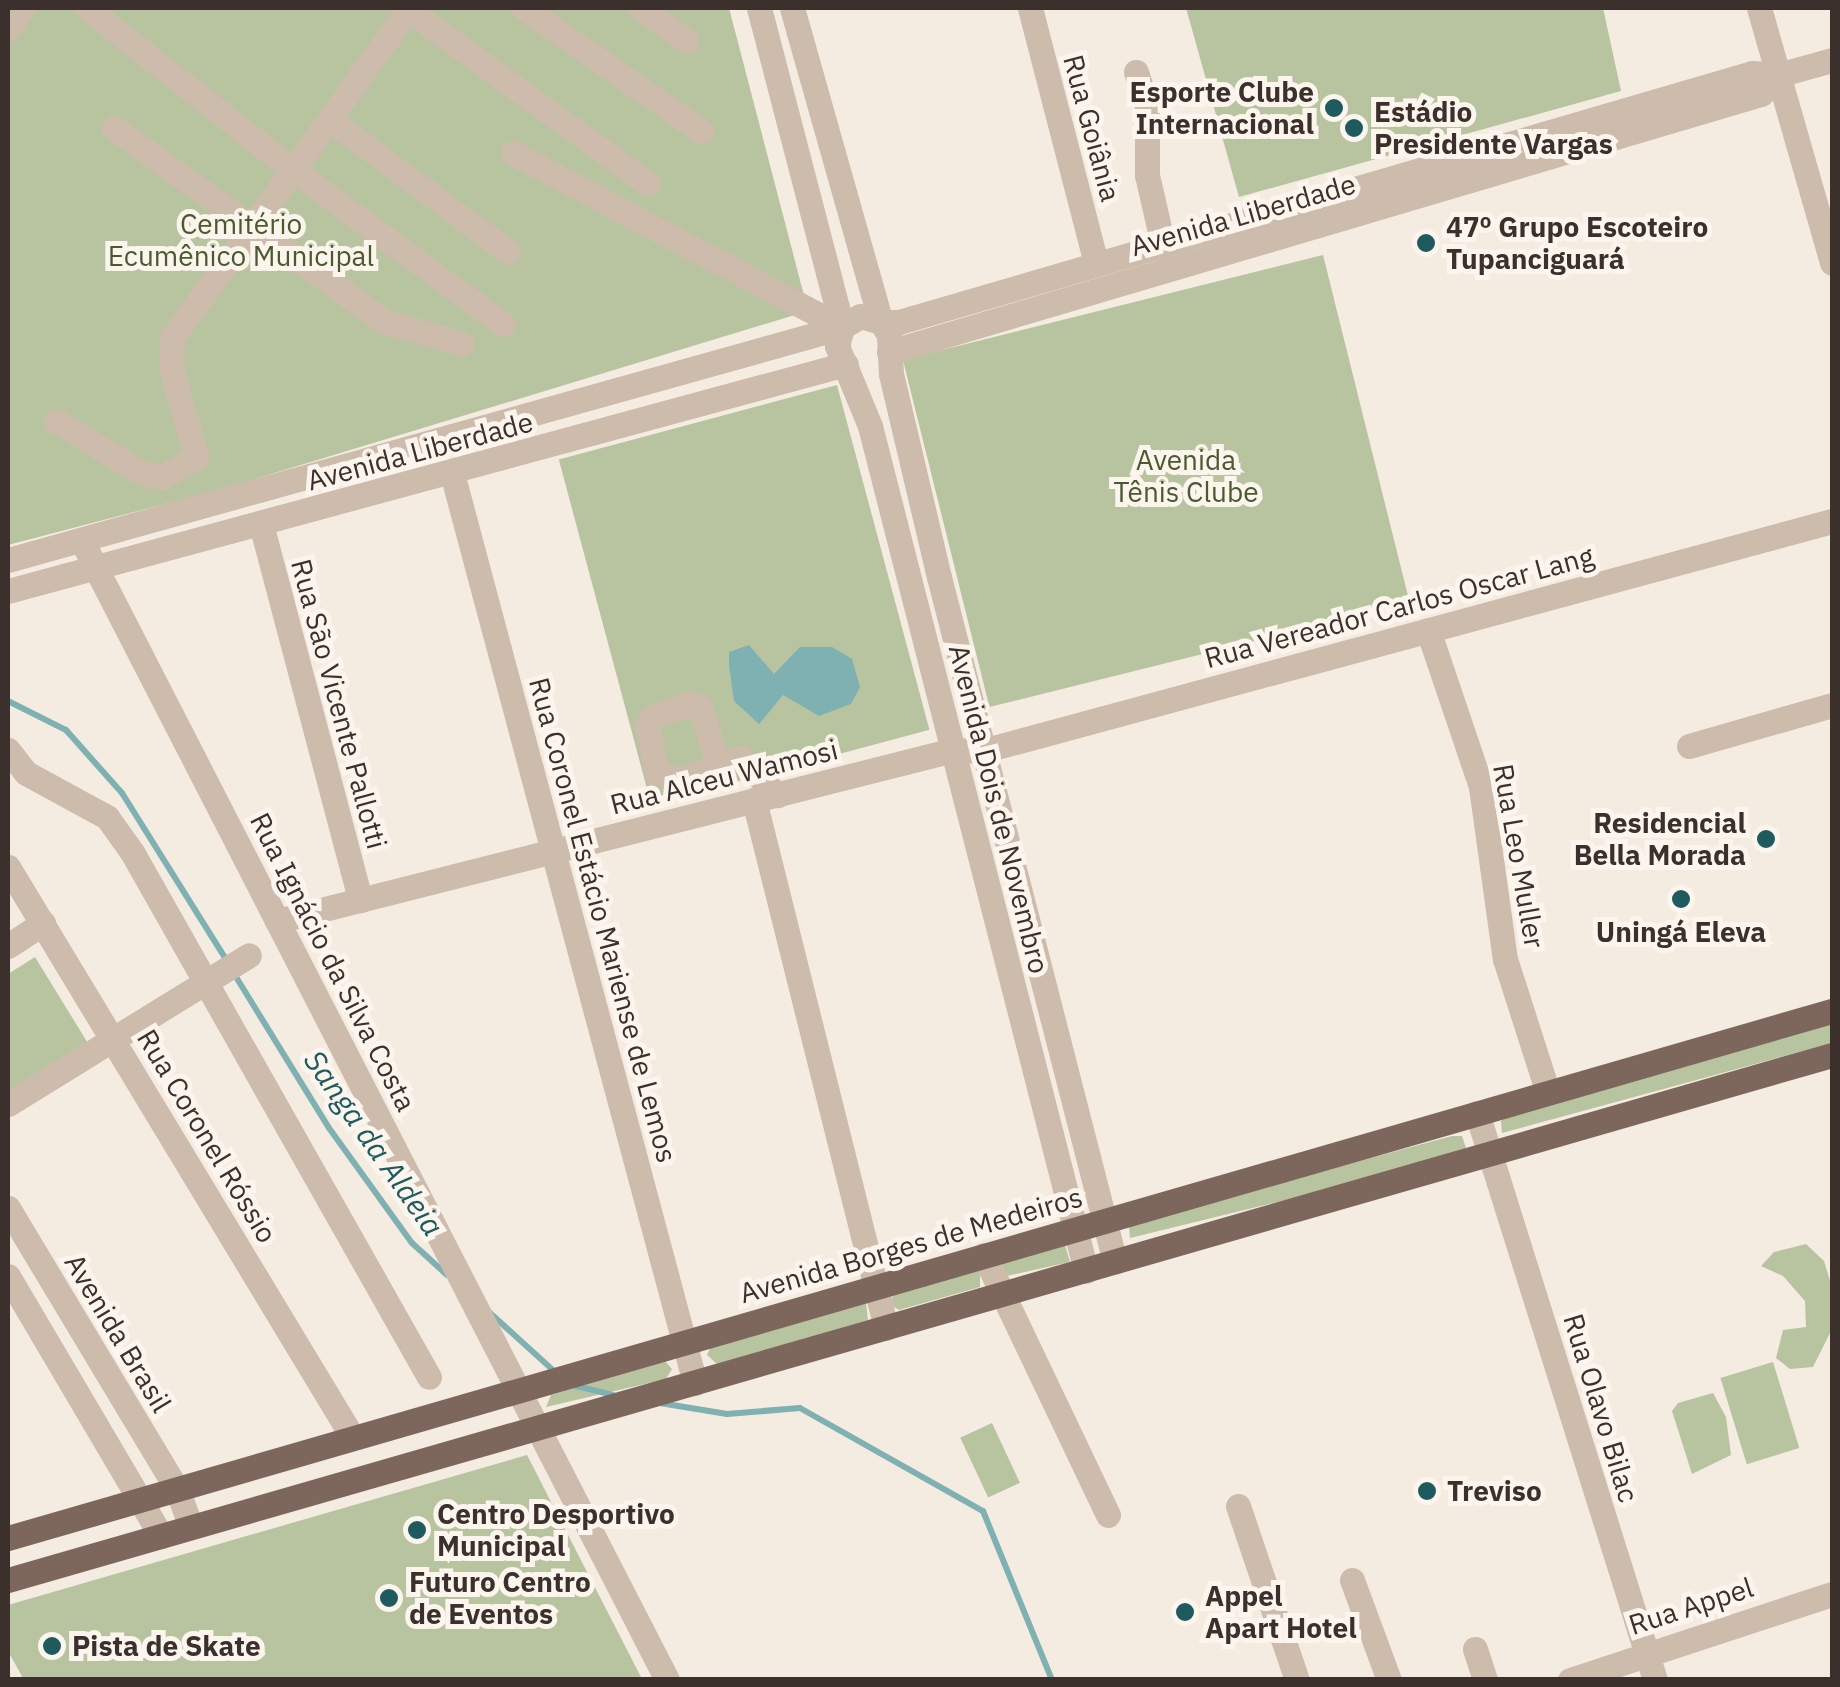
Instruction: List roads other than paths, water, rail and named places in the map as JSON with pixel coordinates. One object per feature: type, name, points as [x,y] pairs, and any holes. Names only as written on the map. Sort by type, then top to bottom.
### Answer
[{"type":"main road","name":"Avenida Borges de Medeiros","points":[[8,1580],[365,1478],[685,1342],[1832,1011]]},
{"type":"main road","name":"Avenida Borges de Medeiros","points":[[8,1538],[352,1438],[696,1383],[1832,1055]]},
{"type":"main road","points":[[352,1438],[365,1478]]},
{"type":"street","points":[[86,8],[292,170],[503,324]]},
{"type":"street","points":[[56,421],[142,473],[162,477],[196,456],[170,367],[172,338],[408,8],[648,184]]},
{"type":"street","points":[[524,8],[701,131]]},
{"type":"street","points":[[640,8],[687,42]]},
{"type":"street","points":[[759,8],[842,327],[837,346],[846,364],[871,369],[890,352],[792,8]]},
{"type":"street","name":"Rua Goiânia","points":[[1030,8],[1096,263]]},
{"type":"street","points":[[1759,8],[1832,263]]},
{"type":"street","name":"Avenida Liberdade","points":[[880,322],[1752,73],[1778,75],[1832,60]]},
{"type":"street","points":[[1136,72],[1147,105],[1146,176],[1163,244]]},
{"type":"street","name":"Avenida Liberdade","points":[[890,352],[1760,94],[1778,75]]},
{"type":"street","points":[[329,119],[507,251]]},
{"type":"street","points":[[114,128],[384,320],[462,344]]},
{"type":"street","points":[[514,153],[842,327]]},
{"type":"street","points":[[842,327],[860,316],[880,322]]},
{"type":"street","name":"Avenida Liberdade","points":[[8,560],[842,327]]},
{"type":"street","name":"Avenida Dois de Novembro","points":[[890,352],[982,751],[1115,1262]]},
{"type":"street","name":"Avenida Liberdade","points":[[8,591],[846,364]]},
{"type":"street","name":"Avenida Dois de Novembro","points":[[846,364],[870,426],[1086,1271]]},
{"type":"street","name":"Rua Coronel Estácio Mariense de Lemos","points":[[452,473],[696,1383]]},
{"type":"street","name":"Rua Vereador Carlos Oscar Lang","points":[[953,750],[982,751],[1832,521]]},
{"type":"street","name":"Rua São Vicente Pallotti","points":[[260,524],[360,900]]},
{"type":"street","name":"Rua Ignácio da Silva Costa","points":[[82,541],[667,1680]]},
{"type":"street","name":"Rua Leo Muller","points":[[1428,630],[1481,788],[1505,959],[1548,1092]]},
{"type":"street","points":[[1689,746],[1832,705]]},
{"type":"street","points":[[8,750],[26,773],[106,817],[429,1377]]},
{"type":"street","name":"Rua Alceu Wamosi","points":[[277,920],[953,750]]},
{"type":"street","points":[[718,764],[750,760],[766,798],[886,1328]]},
{"type":"street","name":"Rua Coronel Róssio","points":[[8,867],[352,1438]]},
{"type":"street","points":[[8,946],[43,923]]},
{"type":"street","points":[[8,1104],[249,955]]},
{"type":"street","name":"Rua Olavo Bilac","points":[[1477,1113],[1655,1680]]},
{"type":"street","name":"Avenida Brasil","points":[[8,1208],[177,1489],[191,1527]]},
{"type":"street","points":[[984,1255],[1108,1515]]},
{"type":"street","points":[[8,1276],[161,1536]]},
{"type":"street","points":[[1238,1506],[1298,1680]]},
{"type":"street","points":[[1352,1580],[1389,1680]]},
{"type":"street","name":"Rua Appel","points":[[1570,1680],[1832,1594]]},
{"type":"street","points":[[1475,1648],[1485,1680]]},
{"type":"water","points":[[749,645],[774,674],[800,647],[832,647],[852,659],[860,687],[851,704],[819,716],[783,695],[759,724],[734,701],[729,665],[729,652]]},
{"type":"waterway","name":"Sanga da Aldeia","points":[[8,701],[66,730],[122,793],[227,961]]},
{"type":"waterway","name":"Sanga da Aldeia","points":[[233,972],[329,1128],[412,1243],[447,1275]]},
{"type":"waterway","name":"Sanga da Aldeia","points":[[490,1313],[555,1372]]},
{"type":"waterway","name":"Sanga da Aldeia","points":[[568,1384],[613,1395]]},
{"type":"waterway","name":"Sanga da Aldeia","points":[[660,1403],[727,1414],[800,1408],[983,1511],[1052,1680]]},
{"type":"place","name":"Esporte Clube Internacional","points":[[1334,108]]},
{"type":"place","name":"Estádio Presidente Vargas","points":[[1354,128]]},
{"type":"place","name":"47º Grupo Escoteiro Tupanciguará","points":[[1426,243]]},
{"type":"place","name":"Residencial Bella Morada","points":[[1766,839]]},
{"type":"place","name":"Uningá Eleva","points":[[1681,899]]},
{"type":"place","name":"Treviso","points":[[1427,1491]]},
{"type":"place","name":"Centro Desportivo Municipal","points":[[417,1530]]},
{"type":"place","name":"Futuro Centro de Eventos","points":[[389,1598]]},
{"type":"place","name":"Appel Apart Hotel","points":[[1185,1612]]},
{"type":"place","name":"Pista de Skate","points":[[52,1646]]},
{"type":"park label","name":"Cemitério Ecumênico Municipal","points":[[241,240]]},
{"type":"park label","name":"Avenida Tênis Clube","points":[[1186,476]]}]
